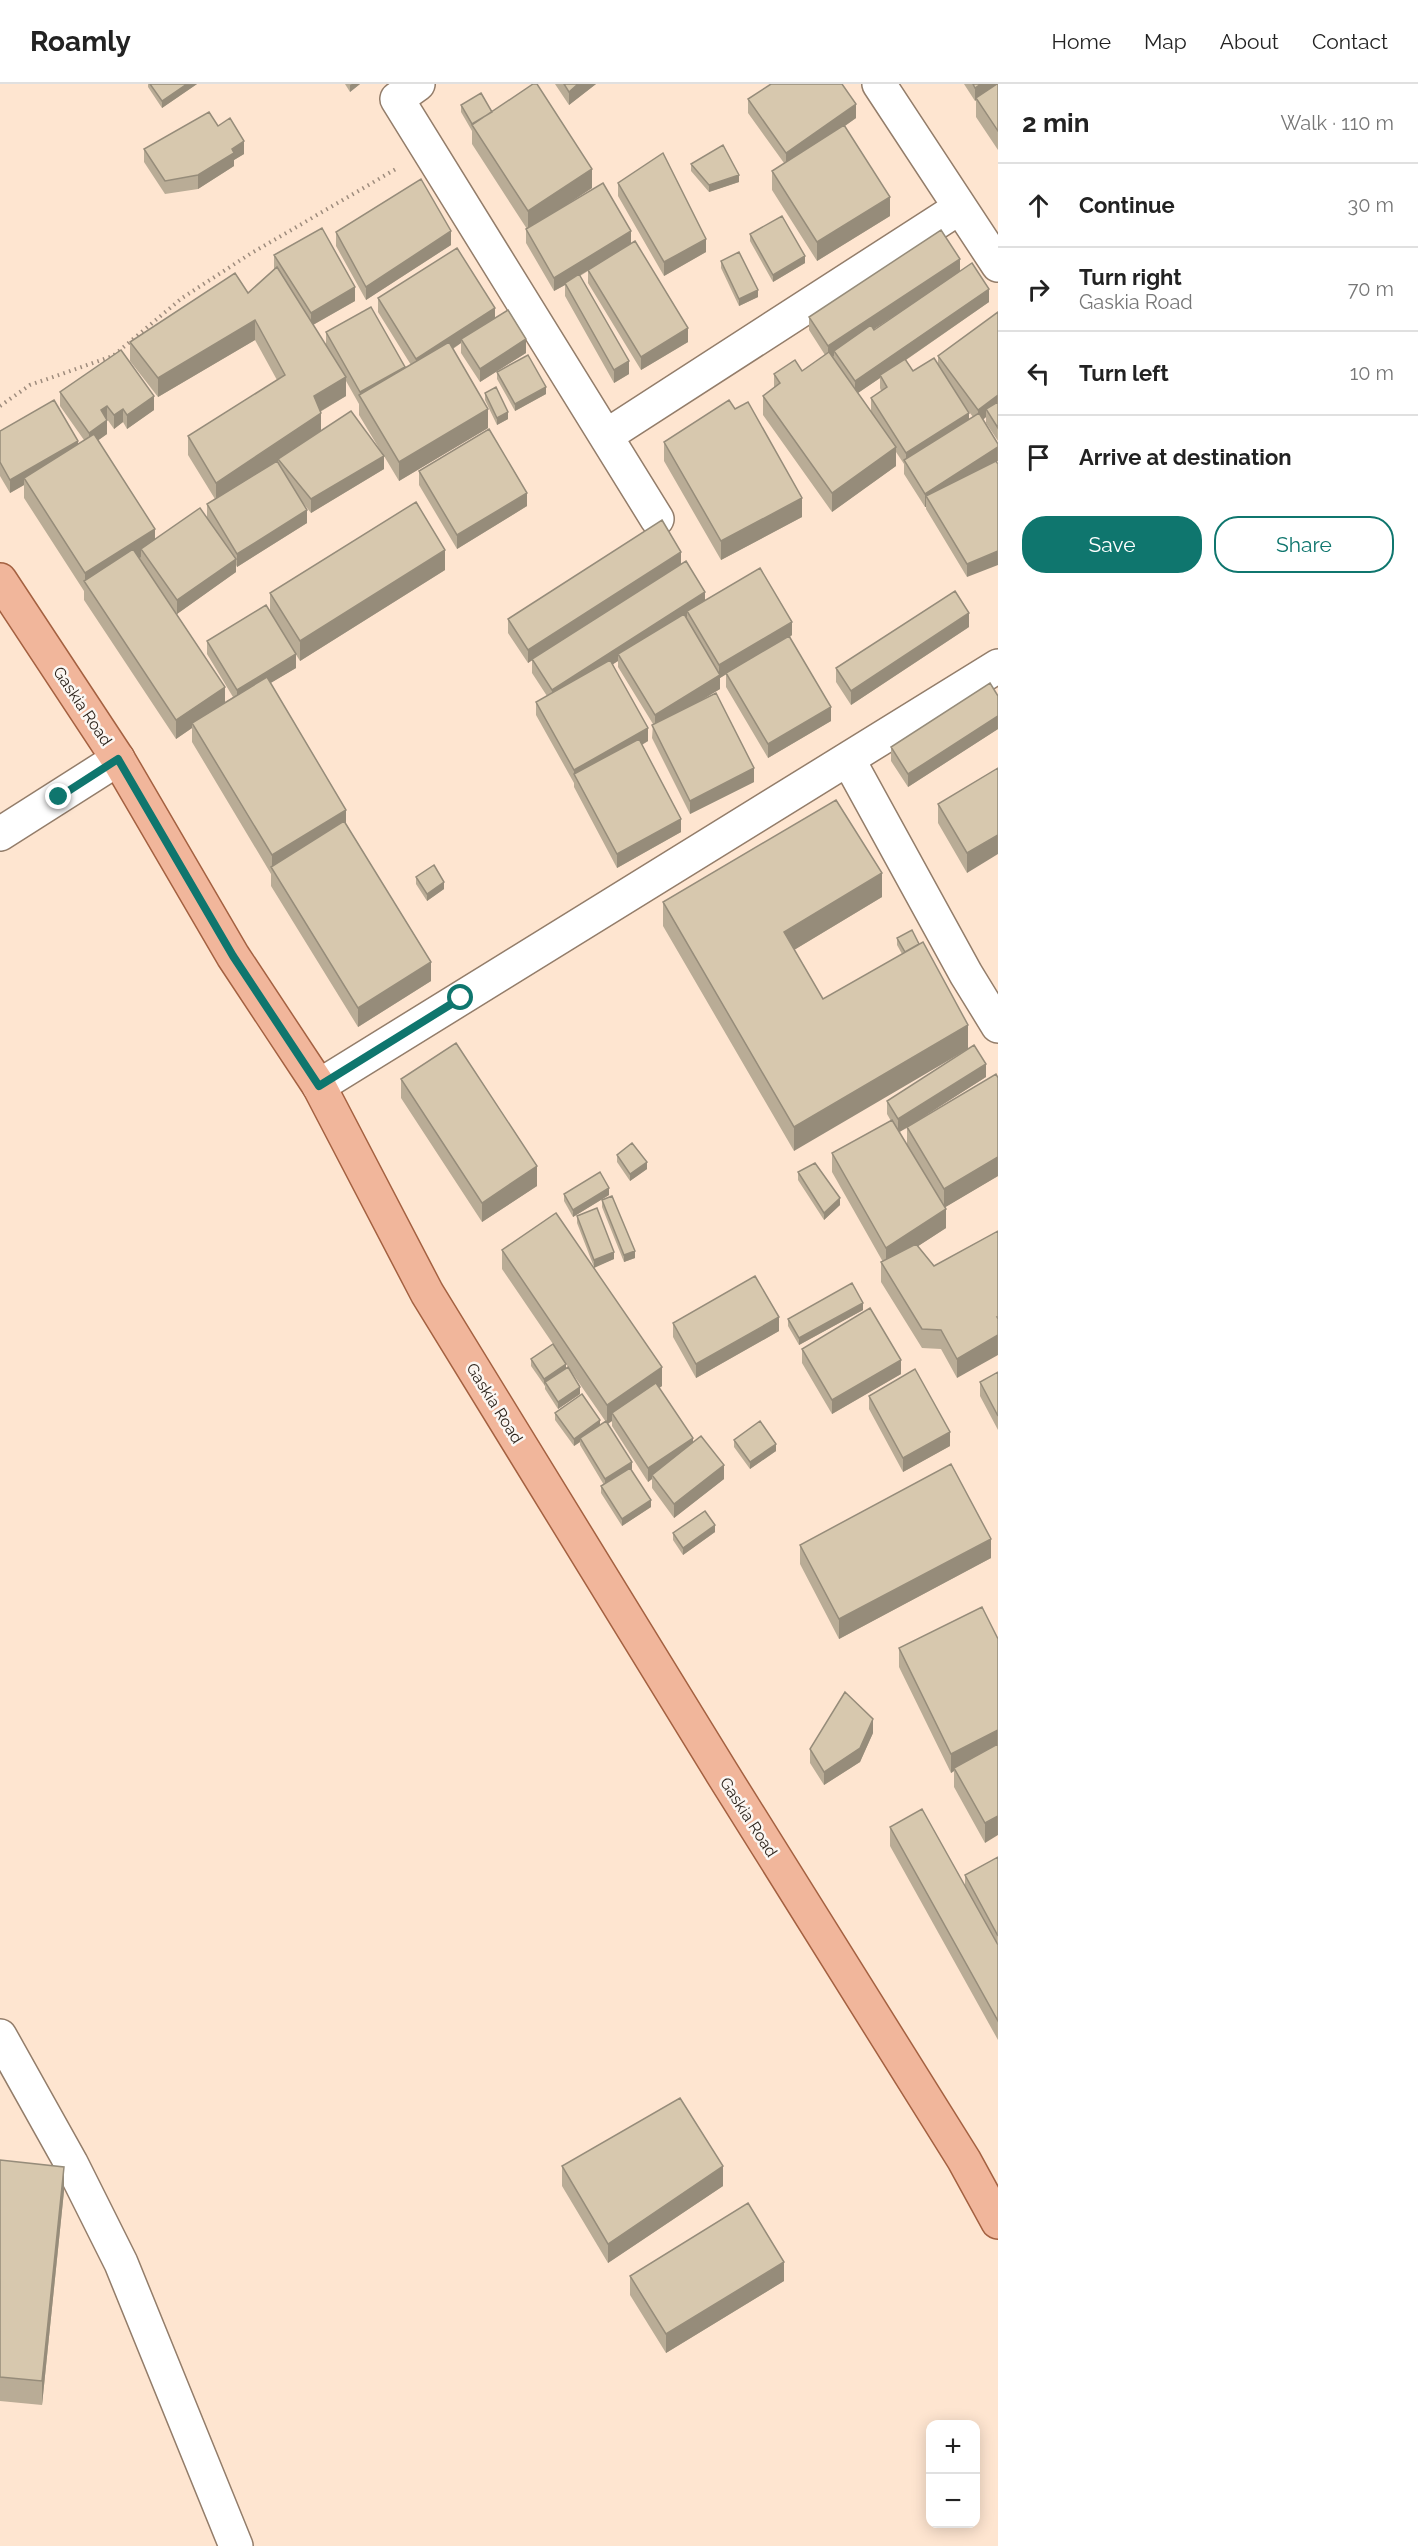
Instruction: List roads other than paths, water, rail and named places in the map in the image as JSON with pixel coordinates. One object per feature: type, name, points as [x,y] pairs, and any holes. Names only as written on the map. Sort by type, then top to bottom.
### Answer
[{"type":"main road","name":"Gaskia Road","points":[[0,580],[118,759],[233,956],[319,1086],[427,1293],[722,1773],[940,2121],[998,2222]]},
{"type":"street","points":[[418,84],[397,99],[657,519]]},
{"type":"street","points":[[879,84],[998,265]]},
{"type":"street","points":[[606,436],[959,208]]},
{"type":"street","points":[[319,1086],[998,666]]},
{"type":"street","points":[[0,834],[118,759]]},
{"type":"street","points":[[849,759],[966,974],[998,1026]]},
{"type":"street","points":[[0,2036],[71,2163],[121,2263],[236,2546]]}]
